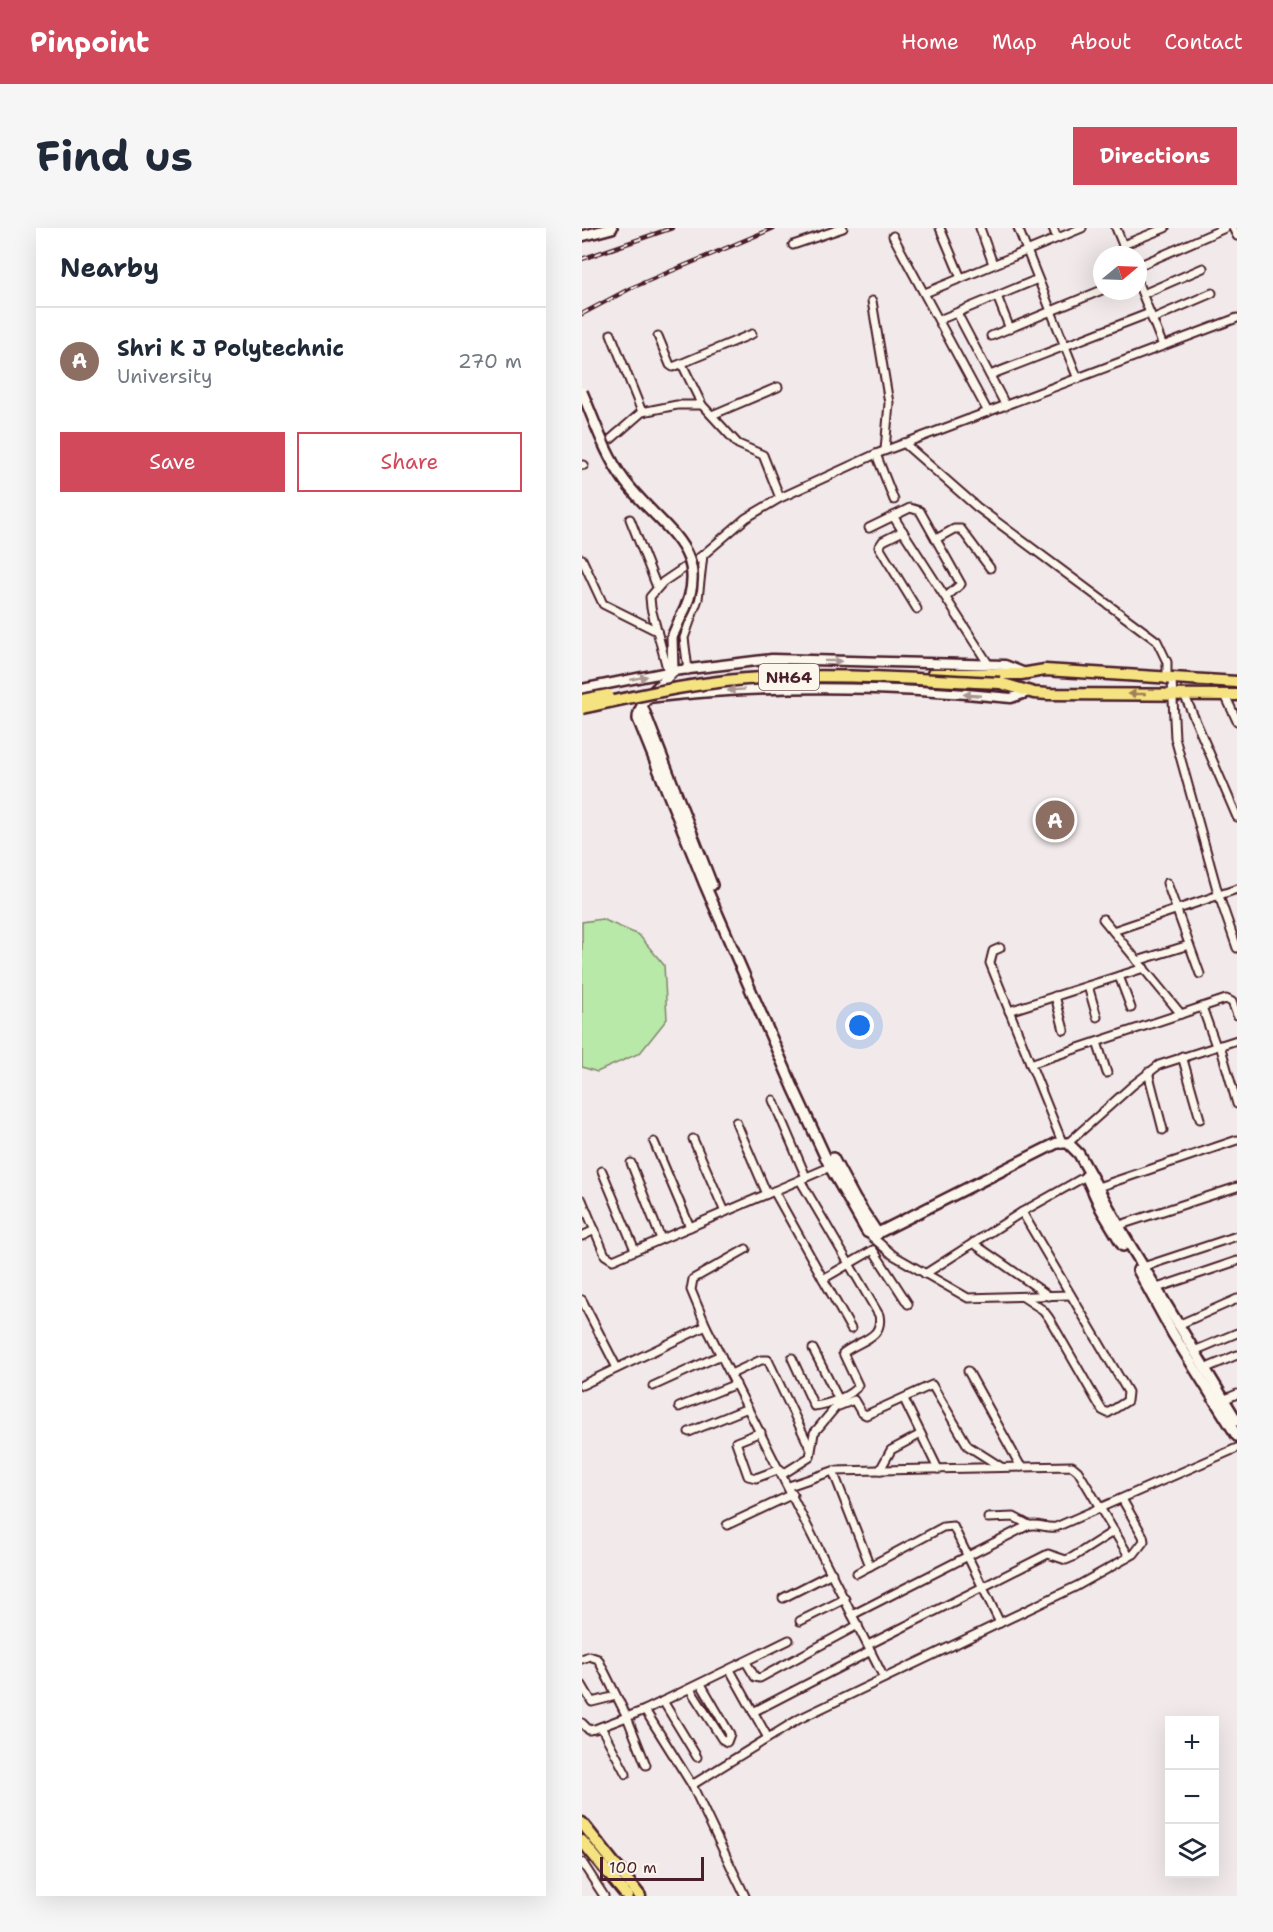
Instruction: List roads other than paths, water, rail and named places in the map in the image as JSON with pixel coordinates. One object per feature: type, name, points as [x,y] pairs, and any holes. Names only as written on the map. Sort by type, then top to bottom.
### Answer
[{"type":"main road","points":[[582,236],[612,228]]},
{"type":"main road","points":[[582,392],[611,459],[622,478],[639,500],[677,535],[691,563],[691,594],[672,637],[671,672],[649,698],[638,714],[638,719],[705,885],[830,1167],[854,1214],[875,1235]]},
{"type":"main road","name":"NH64","points":[[582,700],[741,672],[836,670],[1000,678],[1029,692],[1064,695],[1231,695]]},
{"type":"main road","name":"NH64","points":[[582,708],[671,689],[764,677],[1000,678],[1045,670],[1169,680],[1237,682]]},
{"type":"main road","points":[[643,708],[711,882],[799,1084],[836,1165],[875,1235]]},
{"type":"main road","points":[[875,1235],[1065,1143],[1079,1154],[1098,1187],[1115,1227],[1143,1267],[1152,1289],[1178,1325],[1237,1421]]},
{"type":"main road","points":[[1079,1154],[1086,1176],[1237,1436]]},
{"type":"main road","points":[[582,1823],[640,1896]]},
{"type":"main road","points":[[582,1841],[627,1896]]},
{"type":"street","points":[[793,245],[843,228]]},
{"type":"street","points":[[940,228],[961,278]]},
{"type":"street","points":[[980,228],[993,264]]},
{"type":"street","points":[[1018,228],[1078,379]]},
{"type":"street","points":[[1053,228],[1057,238]]},
{"type":"street","points":[[925,293],[1082,228]]},
{"type":"street","points":[[1116,228],[1123,245],[1165,228]]},
{"type":"street","points":[[1147,262],[1210,231],[1226,228]]},
{"type":"street","points":[[1233,228],[1237,236]]},
{"type":"street","points":[[893,236],[988,412]]},
{"type":"street","points":[[1147,292],[1203,268]]},
{"type":"street","points":[[939,320],[1038,279]]},
{"type":"street","points":[[990,375],[1212,293]]},
{"type":"street","points":[[991,336],[1093,294]]},
{"type":"street","points":[[997,296],[1010,328]]},
{"type":"street","points":[[1145,300],[1163,346]]},
{"type":"street","points":[[872,301],[890,403],[885,450]]},
{"type":"street","points":[[957,313],[1006,405]]},
{"type":"street","points":[[671,672],[657,631],[650,597],[657,587],[703,555],[746,518],[780,498],[885,450],[1237,318]]},
{"type":"street","points":[[611,334],[642,412]]},
{"type":"street","points":[[658,336],[671,367],[752,334]]},
{"type":"street","points":[[682,364],[702,405],[738,444],[763,455],[780,498]]},
{"type":"street","points":[[712,415],[778,387]]},
{"type":"street","points":[[611,440],[642,412],[678,405],[702,405]]},
{"type":"street","points":[[904,443],[977,507],[1157,641],[1167,662],[1175,738],[1218,893],[1237,948]]},
{"type":"street","points":[[876,454],[894,500]]},
{"type":"street","points":[[869,528],[916,508],[961,584],[946,597]]},
{"type":"street","points":[[893,516],[989,665]]},
{"type":"street","points":[[630,519],[657,587]]},
{"type":"street","points":[[936,539],[954,528],[961,529],[990,568]]},
{"type":"street","points":[[903,531],[883,541],[879,547],[917,609]]},
{"type":"street","points":[[688,669],[684,638],[698,599],[703,555]]},
{"type":"street","points":[[582,559],[603,604],[657,631]]},
{"type":"street","name":"NH64","points":[[582,689],[688,669],[772,659],[989,665],[1013,667],[1025,673]]},
{"type":"street","points":[[582,712],[649,698],[738,690],[822,688],[1011,698],[1029,692]]},
{"type":"street","points":[[1184,694],[1237,817]]},
{"type":"street","points":[[1231,695],[1237,721]]},
{"type":"street","points":[[1167,883],[1200,974]]},
{"type":"street","points":[[1113,931],[1218,893],[1237,889]]},
{"type":"street","points":[[1103,919],[1181,1014]]},
{"type":"street","points":[[1137,961],[1189,945]]},
{"type":"street","points":[[1000,948],[993,951],[990,963],[1030,1064],[1065,1143],[1148,1072],[1182,1056],[1237,1040]]},
{"type":"street","points":[[1009,1011],[1144,968]]},
{"type":"street","points":[[1119,976],[1131,1008]]},
{"type":"street","points":[[1088,986],[1097,1017]]},
{"type":"street","points":[[1055,996],[1065,1030]]},
{"type":"street","points":[[1030,1064],[1229,1000],[1237,1014]]},
{"type":"street","points":[[1202,1007],[1218,1045],[1237,1104]]},
{"type":"street","points":[[1097,1042],[1107,1073]]},
{"type":"street","points":[[1182,1056],[1200,1119]]},
{"type":"street","points":[[1148,1072],[1163,1130]]},
{"type":"street","points":[[761,1432],[736,1442],[748,1476],[756,1478],[782,1472],[806,1462],[814,1433],[839,1402],[858,1385],[843,1353],[876,1333],[881,1323],[879,1315],[803,1179],[773,1100]]},
{"type":"street","points":[[736,1122],[770,1193],[851,1329]]},
{"type":"street","points":[[693,1139],[724,1212]]},
{"type":"street","points":[[1098,1187],[1237,1140]]},
{"type":"street","points":[[654,1142],[690,1227]]},
{"type":"street","points":[[631,1163],[662,1239]]},
{"type":"street","points":[[582,1200],[608,1259],[613,1260],[830,1167]]},
{"type":"street","points":[[602,1171],[635,1250]]},
{"type":"street","points":[[925,1274],[1022,1212],[1086,1176]]},
{"type":"street","points":[[1115,1227],[1237,1187]]},
{"type":"street","points":[[1022,1212],[1129,1395],[1127,1401],[1108,1413],[1102,1410],[1049,1318],[1043,1310],[1023,1297]]},
{"type":"street","points":[[582,1236],[595,1230]]},
{"type":"street","points":[[875,1235],[893,1255],[968,1298],[1070,1295]]},
{"type":"street","points":[[1143,1267],[1237,1236]]},
{"type":"street","points":[[973,1243],[1049,1296]]},
{"type":"street","points":[[746,1249],[691,1282],[691,1290],[706,1326],[782,1472],[884,1678]]},
{"type":"street","points":[[823,1279],[869,1251],[877,1253],[908,1304]]},
{"type":"street","points":[[1152,1289],[1237,1261]]},
{"type":"street","points":[[1178,1325],[1237,1299]]},
{"type":"street","points":[[582,1300],[617,1368]]},
{"type":"street","points":[[583,1382],[706,1326]]},
{"type":"street","points":[[1194,1351],[1237,1333]]},
{"type":"street","points":[[813,1349],[839,1402]]},
{"type":"street","points":[[653,1386],[721,1355]]},
{"type":"street","points":[[1204,1369],[1237,1355]]},
{"type":"street","points":[[792,1359],[814,1406],[854,1400],[861,1412],[866,1414],[904,1399],[928,1386],[936,1387],[964,1441],[979,1456],[1002,1467]]},
{"type":"street","points":[[731,1374],[761,1360],[768,1360],[811,1450]]},
{"type":"street","points":[[968,1371],[1021,1467]]},
{"type":"street","points":[[679,1407],[736,1384]]},
{"type":"street","points":[[1223,1400],[1237,1394]]},
{"type":"street","points":[[904,1399],[938,1469]]},
{"type":"street","points":[[689,1432],[748,1408]]},
{"type":"street","points":[[880,1470],[891,1450],[921,1434]]},
{"type":"street","points":[[988,1518],[1014,1517],[1029,1525],[1056,1527],[1237,1448]]},
{"type":"street","points":[[789,1486],[833,1471],[1072,1466],[1129,1556]]},
{"type":"street","points":[[833,1471],[870,1566]]},
{"type":"street","points":[[727,1525],[793,1494]]},
{"type":"street","points":[[692,1785],[799,1719],[1077,1586],[1129,1556],[1141,1547],[1143,1536],[1122,1499]]},
{"type":"street","points":[[852,1614],[1029,1525]]},
{"type":"street","points":[[857,1573],[948,1526],[957,1528],[1000,1623]]},
{"type":"street","points":[[753,1712],[1048,1554],[1066,1560],[1114,1531]]},
{"type":"street","points":[[783,1598],[832,1573]]},
{"type":"street","points":[[800,1621],[845,1599]]},
{"type":"street","points":[[746,1662],[755,1677],[760,1678],[858,1625]]},
{"type":"street","points":[[582,1723],[589,1730],[645,1710],[789,1640]]},
{"type":"street","points":[[582,1659],[589,1656],[598,1659],[627,1717],[646,1765]]},
{"type":"street","points":[[730,1670],[768,1738]]},
{"type":"street","points":[[582,1684],[592,1702],[616,1696]]},
{"type":"street","points":[[690,1689],[722,1739],[727,1742],[730,1734],[701,1684]]},
{"type":"street","points":[[663,1701],[697,1757]]},
{"type":"street","points":[[645,1710],[692,1785],[745,1896]]},
{"type":"street","points":[[601,1727],[626,1774]]},
{"type":"street","points":[[582,1862],[585,1877],[604,1896]]},
{"type":"railway","points":[[582,259],[672,228]]},
{"type":"railway","points":[[582,314],[631,288],[774,228]]},
{"type":"place","name":"Shri K J Polytechnic","points":[[1055,820]]}]
